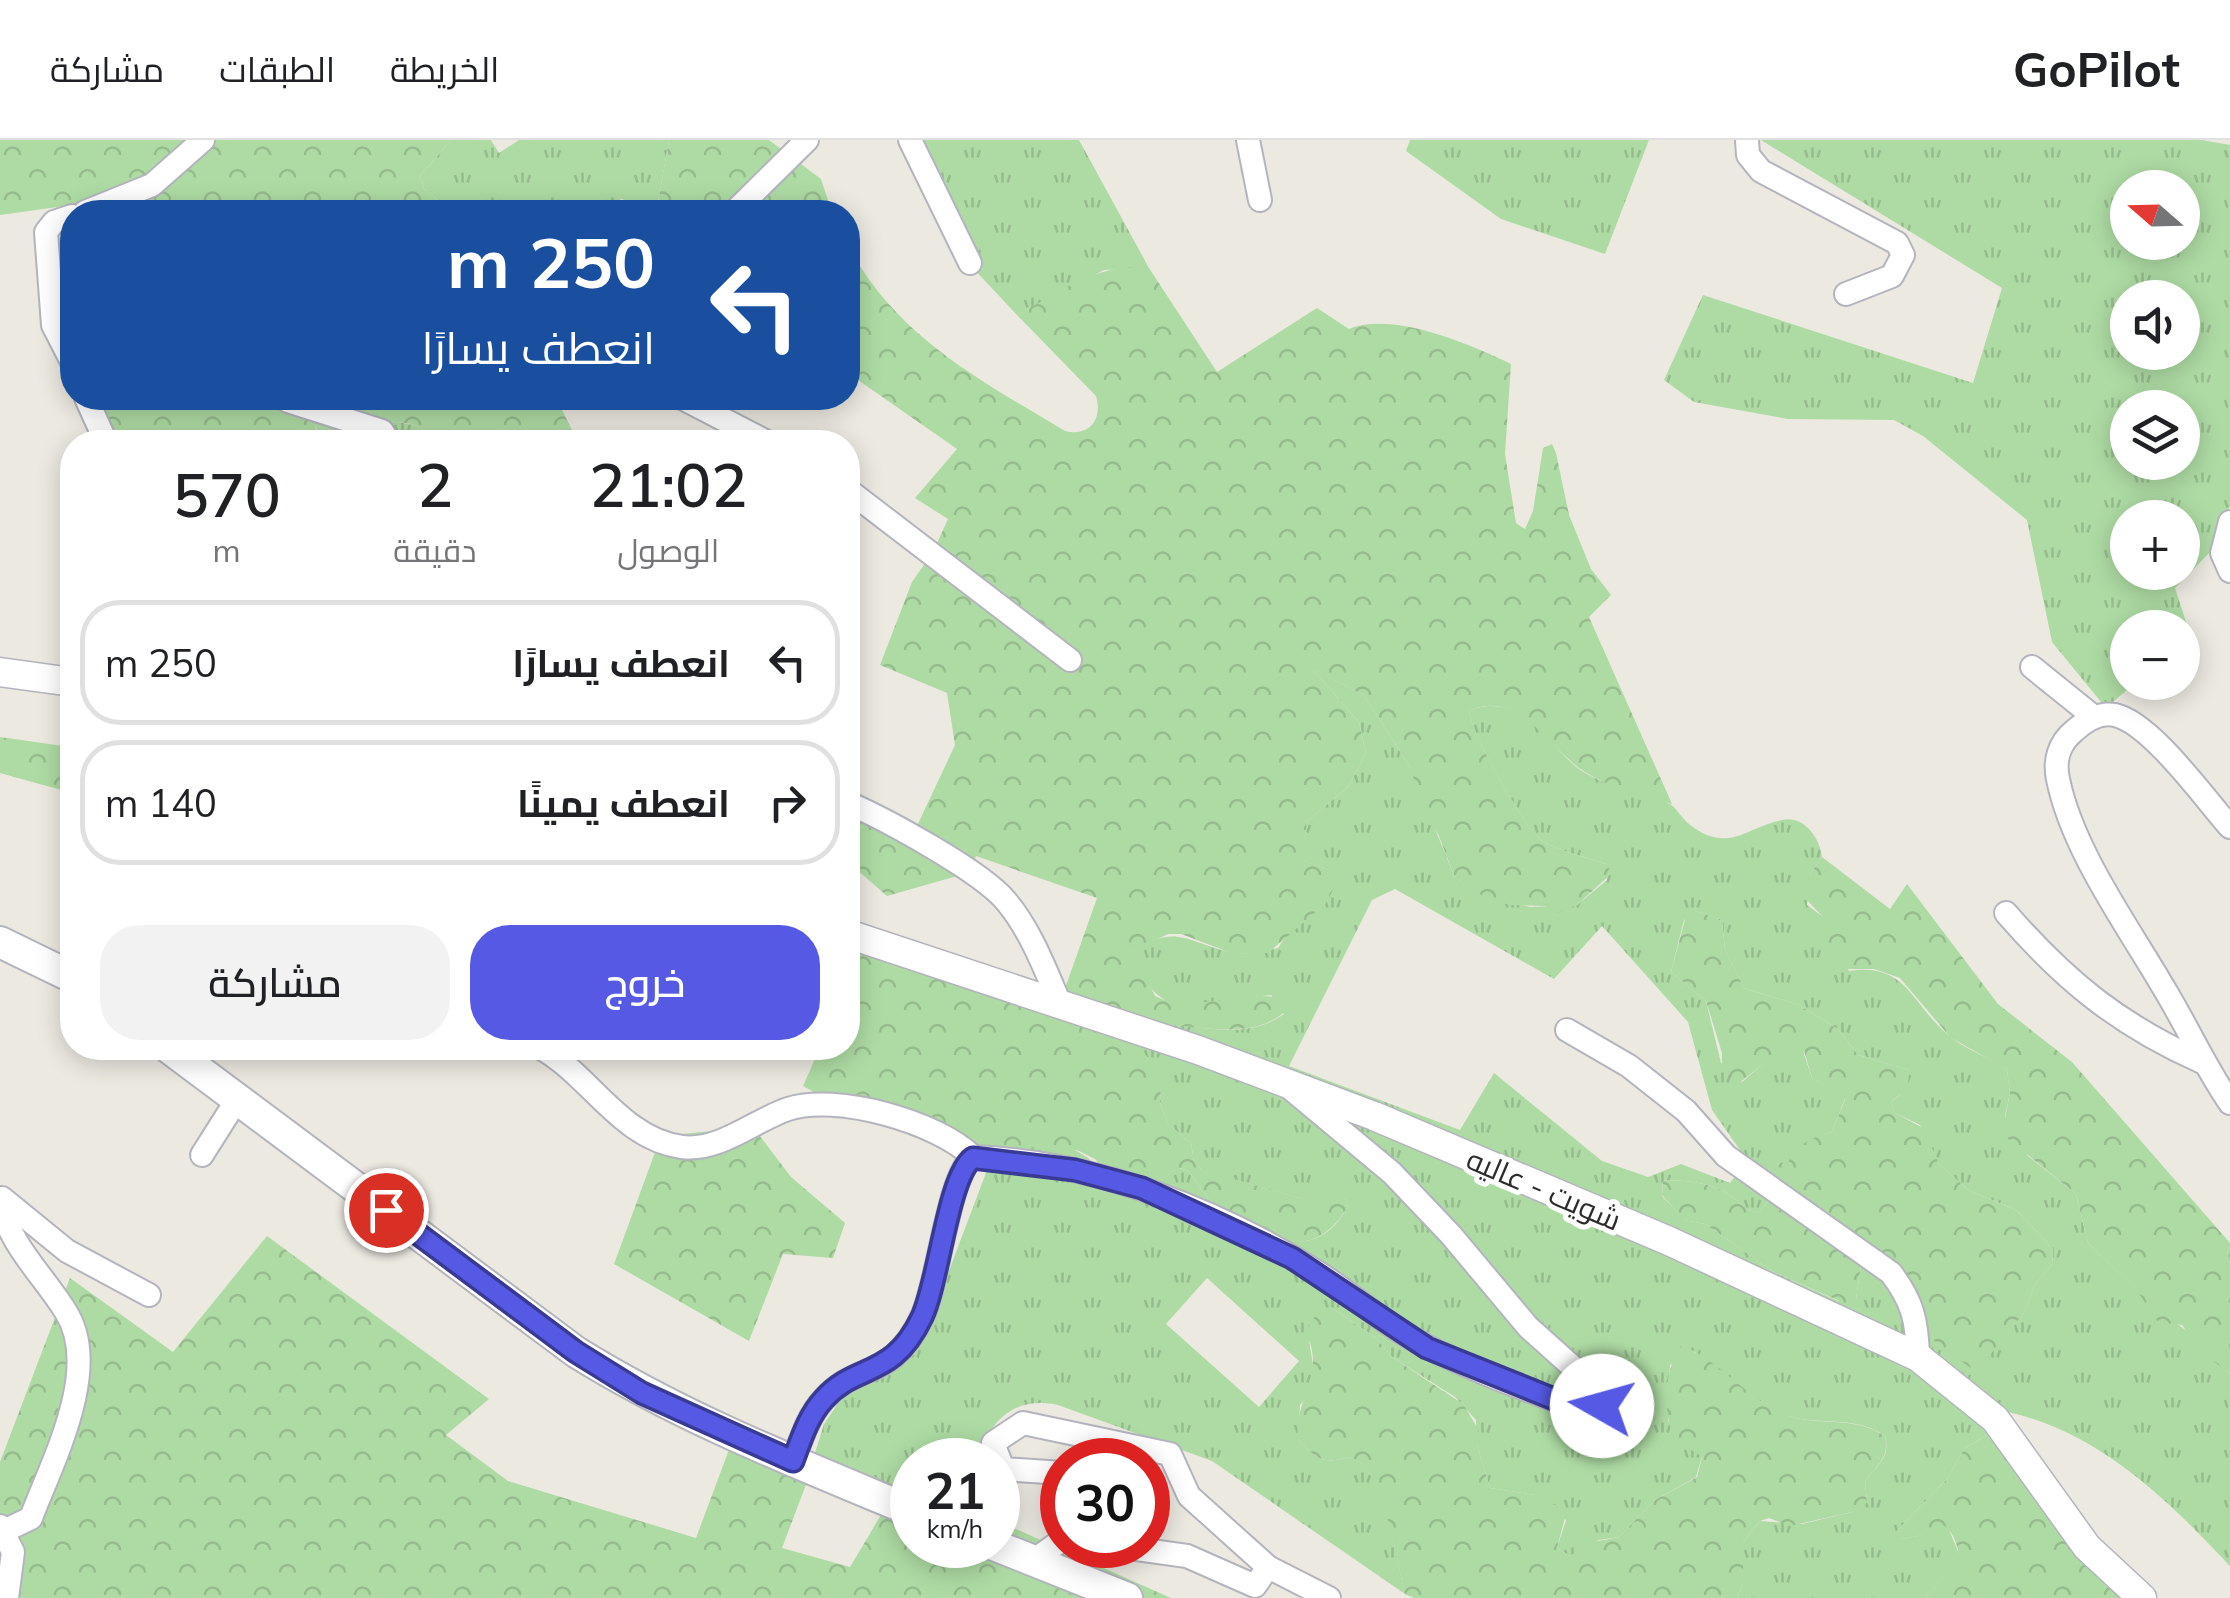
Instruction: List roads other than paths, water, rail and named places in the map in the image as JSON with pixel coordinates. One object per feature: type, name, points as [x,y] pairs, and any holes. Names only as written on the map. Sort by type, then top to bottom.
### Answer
[{"type":"main road","points":[[0,942],[60,967]]},
{"type":"main road","points":[[186,1060],[576,1352],[642,1393],[890,1502]]},
{"type":"main road","points":[[1020,1556],[1127,1598]]},
{"type":"street","points":[[115,200],[152,185],[202,140]]},
{"type":"street","points":[[746,200],[807,140]]},
{"type":"street","points":[[910,140],[970,264]]},
{"type":"street","points":[[1248,140],[1260,200]]},
{"type":"street","points":[[1747,140],[1748,154],[1761,171],[1897,244],[1903,255],[1892,276],[1846,294]]},
{"type":"street","points":[[60,220],[46,232],[53,325],[60,339]]},
{"type":"street","points":[[316,410],[379,430]]},
{"type":"street","points":[[705,410],[744,430]]},
{"type":"street","points":[[860,499],[1070,660]]},
{"type":"street","points":[[2230,522],[2222,553],[2230,571]]},
{"type":"street","points":[[2032,667],[2094,716]]},
{"type":"street","points":[[0,672],[60,680]]},
{"type":"street","points":[[2230,826],[2135,726],[2115,715],[2094,716],[2068,735],[2057,756],[2064,800],[2124,923],[2168,994],[2202,1062],[2230,1103]]},
{"type":"street","points":[[860,808],[894,824],[1004,898],[1033,942],[1060,1004]]},
{"type":"street","points":[[2006,913],[2056,970],[2144,1035],[2202,1062]]},
{"type":"street","name":"شويت - عاليه","points":[[860,938],[1283,1082],[1670,1240],[1918,1357],[1995,1419],[2087,1547],[2142,1598]]},
{"type":"street","points":[[1567,1030],[1640,1074],[1686,1110],[1726,1156],[1892,1274],[1910,1299],[1918,1320],[1918,1357]]},
{"type":"street","points":[[558,1060],[580,1076],[606,1104],[662,1142],[685,1148],[706,1145],[786,1110],[830,1104],[930,1129],[973,1158],[1075,1170],[1142,1188],[1232,1227],[1318,1273],[1427,1348],[1579,1409],[1594,1412],[1602,1406],[1604,1396],[1528,1326],[1411,1193],[1283,1082]]},
{"type":"street","points":[[202,1155],[238,1098]]},
{"type":"street","points":[[793,1461],[825,1397],[896,1357],[906,1346],[932,1294],[953,1195],[966,1163],[973,1158]]},
{"type":"street","points":[[0,1198],[67,1251],[149,1294]]},
{"type":"street","points":[[0,1198],[3,1215],[35,1271],[68,1314],[80,1344],[72,1411],[31,1518],[2,1528],[14,1552],[7,1598]]},
{"type":"street","points":[[1040,1472],[1004,1470],[993,1443],[1023,1423],[1094,1438]]},
{"type":"street","points":[[1170,1454],[1189,1496],[1268,1566],[1329,1598]]},
{"type":"street","points":[[1170,1554],[1187,1556],[1255,1586],[1268,1566]]},
{"type":"street","points":[[1033,1561],[1040,1556]]}]
